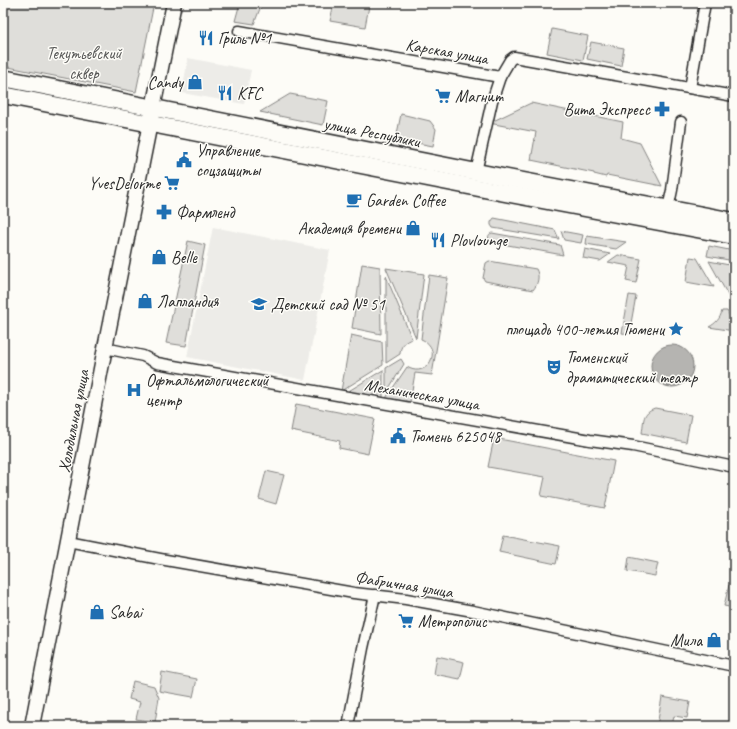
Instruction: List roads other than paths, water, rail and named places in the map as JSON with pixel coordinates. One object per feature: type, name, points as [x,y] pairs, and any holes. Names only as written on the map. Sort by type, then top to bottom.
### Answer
[{"type":"main road","name":"улица Республики","points":[[3,78],[476,172],[734,221]]},
{"type":"main road","name":"улица Республики","points":[[3,95],[489,190],[734,236]]},
{"type":"street","points":[[153,108],[174,3]]},
{"type":"street","points":[[690,88],[705,3]]},
{"type":"street","name":"Карская улица","points":[[240,31],[500,77],[510,60],[514,57],[734,96]]},
{"type":"street","points":[[476,172],[492,101],[500,77]]},
{"type":"street","name":"Холодильная улица","points":[[32,726],[153,108]]},
{"type":"street","points":[[668,209],[681,122]]},
{"type":"street","name":"Механическая улица","points":[[105,348],[143,356],[157,363],[590,440],[633,446],[734,467]]},
{"type":"street","name":"Фабричная улица","points":[[68,541],[160,559],[473,611],[734,666]]},
{"type":"street","points":[[348,726],[375,595]]},
{"type":"place","name":"Гриль №1","points":[[206,38]]},
{"type":"place","name":"Candy","points":[[195,82]]},
{"type":"place","name":"KFC","points":[[225,93]]},
{"type":"place","name":"Магнит","points":[[443,96]]},
{"type":"place","name":"Вита Экспресс","points":[[662,109]]},
{"type":"place","name":"Управление соцзащиты","points":[[184,160]]},
{"type":"place","name":"YvesDelorme","points":[[172,183]]},
{"type":"place","name":"Garden Coffee","points":[[354,200]]},
{"type":"place","name":"Фармленд","points":[[164,212]]},
{"type":"place","name":"Академия времени","points":[[413,228]]},
{"type":"place","name":"Plovlounge","points":[[438,240]]},
{"type":"place","name":"Belle","points":[[159,257]]},
{"type":"place","name":"Лапландия","points":[[145,301]]},
{"type":"place","name":"Детский сад № 51","points":[[259,304]]},
{"type":"place","name":"площадь 400-летия Тюмени","points":[[676,329]]},
{"type":"place","name":"Тюменский драматический театр","points":[[554,367]]},
{"type":"place","name":"Офтальмологический центр","points":[[134,390]]},
{"type":"place","name":"Тюмень 625048","points":[[398,436]]},
{"type":"place","name":"Sabai","points":[[97,612]]},
{"type":"place","name":"Метрополис","points":[[406,621]]},
{"type":"place","name":"Мила","points":[[714,640]]},
{"type":"park label","name":"Текутьевский сквер","points":[[84,63]]}]
